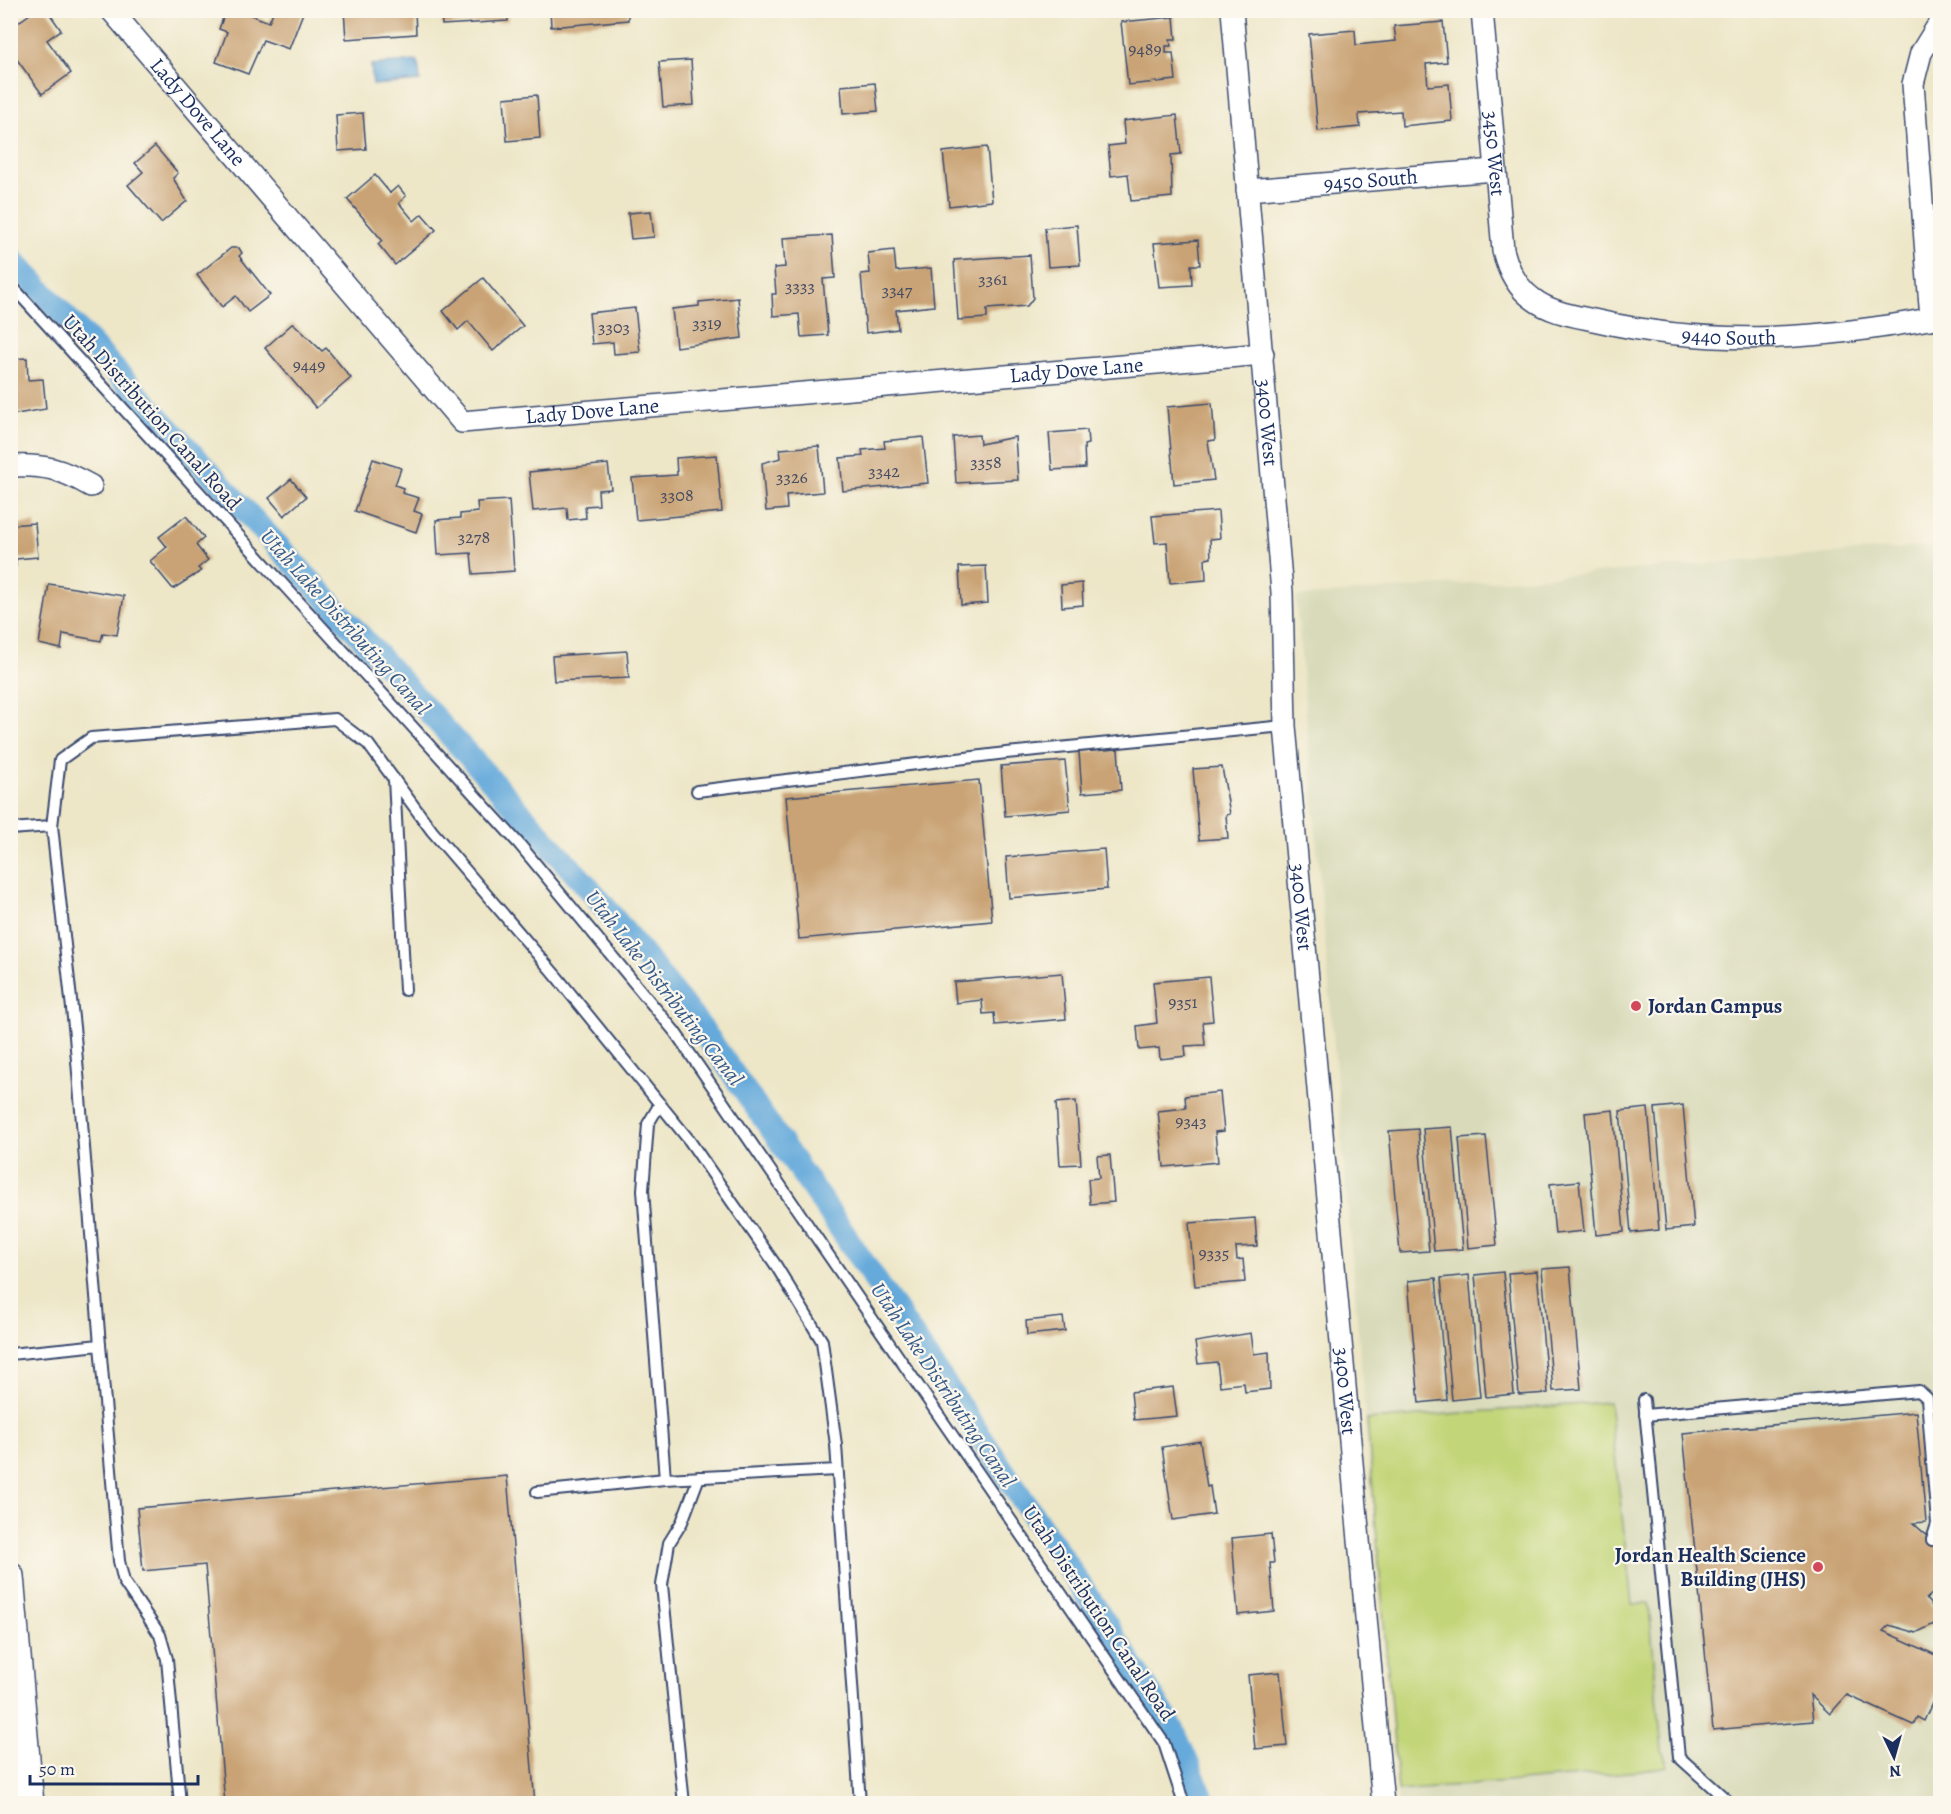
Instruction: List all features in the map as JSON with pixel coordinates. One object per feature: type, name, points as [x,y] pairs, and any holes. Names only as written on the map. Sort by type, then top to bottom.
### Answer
[{"type":"street","name":"3400 West","points":[[1232,10],[1282,592],[1285,726],[1383,1803]]},
{"type":"street","name":"3450 West","points":[[1482,10],[1503,250],[1514,279],[1523,290]]},
{"type":"street","name":"Lady Dove Lane","points":[[113,11],[462,422],[1263,354]]},
{"type":"street","points":[[1936,318],[1913,84],[1921,53],[1941,22]]},
{"type":"street","name":"9450 South","points":[[1247,190],[1495,170]]},
{"type":"street","name":"9440 South","points":[[1523,290],[1533,300],[1558,311],[1609,323],[1699,336],[1774,339],[1819,336],[1936,318]]},
{"type":"street","points":[[10,466],[35,464],[64,471],[91,486]]},
{"type":"street","points":[[10,1576],[30,1803]]},
{"type":"lane","name":"Utah Distribution Canal Road","points":[[10,284],[520,845],[675,1032],[1164,1743],[1184,1803]]},
{"type":"lane","points":[[180,1803],[167,1659],[160,1635],[124,1582],[119,1561],[75,1036],[52,826],[60,760],[91,738],[335,718],[368,744],[432,831],[557,977],[689,1140],[768,1255],[822,1341],[837,1470],[860,1803]]},
{"type":"lane","points":[[697,791],[1006,753],[1285,726]]},
{"type":"lane","points":[[394,779],[405,990]]},
{"type":"lane","points":[[10,829],[52,826]]},
{"type":"lane","points":[[660,1104],[648,1124],[643,1190],[665,1479]]},
{"type":"lane","points":[[10,1354],[100,1345]]},
{"type":"lane","points":[[1645,1415],[1919,1391],[1927,1398],[1937,1524],[1932,1540]]},
{"type":"lane","points":[[1644,1400],[1679,1756],[1731,1803]]},
{"type":"lane","points":[[537,1492],[665,1479],[837,1470]]},
{"type":"lane","points":[[684,1803],[662,1585],[669,1543],[682,1522],[699,1478]]},
{"type":"shaded area","name":"Jordan Campus","points":[[1940,545],[1940,1803],[1398,1803],[1296,597]]},
{"type":"green space","points":[[1609,1402],[1632,1604],[1649,1604],[1662,1751],[1668,1766],[1641,1771],[1398,1791],[1367,1420]]},
{"type":"water","points":[[418,61],[420,81],[373,85],[371,65]]},
{"type":"building","points":[[36,10],[47,10],[61,30],[47,40],[71,73],[42,94],[10,50],[10,28]]},
{"type":"building","points":[[226,10],[237,10],[269,22],[274,10],[295,10],[303,13],[289,49],[263,40],[248,74],[216,62],[227,32],[219,29]]},
{"type":"building","points":[[344,10],[415,10],[416,34],[346,39]]},
{"type":"building","points":[[441,10],[507,10],[508,21],[442,25]]},
{"type":"building","points":[[550,10],[628,10],[628,20],[551,27]]},
{"type":"building","points":[[811,10],[839,10],[839,13],[811,16]]},
{"type":"building","points":[[1174,17],[1176,39],[1170,39],[1171,46],[1166,46],[1166,53],[1173,53],[1176,80],[1128,85],[1121,22]]},
{"type":"building","points":[[1443,22],[1447,62],[1426,64],[1428,86],[1449,84],[1452,121],[1402,126],[1401,111],[1359,114],[1360,127],[1318,131],[1309,34],[1355,30],[1356,45],[1396,41],[1394,26]]},
{"type":"building","points":[[691,60],[694,105],[663,107],[659,62]]},
{"type":"building","points":[[875,83],[878,111],[843,114],[841,86]]},
{"type":"building","points":[[537,95],[540,138],[507,141],[504,98]]},
{"type":"building","points":[[363,113],[366,149],[338,151],[336,115]]},
{"type":"building","points":[[1177,115],[1181,154],[1171,155],[1172,197],[1131,201],[1128,174],[1111,176],[1108,146],[1125,144],[1123,121]]},
{"type":"building","points":[[155,146],[178,173],[173,178],[187,201],[161,223],[128,185],[143,172],[135,163]]},
{"type":"building","points":[[987,147],[992,201],[949,206],[943,152]]},
{"type":"building","points":[[375,175],[390,193],[398,186],[406,196],[399,203],[414,221],[422,214],[436,230],[395,265],[378,244],[382,240],[347,199]]},
{"type":"building","points":[[651,211],[654,237],[631,239],[628,213]]},
{"type":"building","points":[[1077,225],[1080,265],[1048,267],[1045,228]]},
{"type":"building","points":[[832,235],[835,278],[823,279],[828,335],[801,337],[799,314],[773,316],[772,294],[776,294],[774,268],[785,267],[783,238]]},
{"type":"building","points":[[1198,240],[1200,265],[1191,265],[1192,285],[1159,287],[1154,243]]},
{"type":"building","points":[[231,248],[239,248],[242,253],[239,256],[270,295],[248,312],[236,296],[222,307],[197,275]]},
{"type":"building","points":[[894,250],[896,271],[931,268],[934,306],[896,310],[898,329],[866,333],[861,274],[870,273],[868,253]]},
{"type":"building","points":[[1030,255],[1033,298],[1027,306],[987,309],[987,318],[958,320],[954,260]]},
{"type":"building","points":[[483,278],[523,326],[493,351],[468,321],[458,330],[443,311]]},
{"type":"building","points":[[738,298],[742,338],[676,347],[672,309],[699,306],[699,302]]},
{"type":"building","points":[[635,308],[640,352],[614,354],[613,342],[592,344],[589,313]]},
{"type":"building","points":[[293,323],[322,351],[326,348],[351,378],[316,408],[265,348]]},
{"type":"building","points":[[27,358],[28,380],[43,379],[46,409],[10,415],[10,359]]},
{"type":"building","points":[[1212,403],[1215,440],[1208,441],[1214,480],[1174,484],[1167,407]]},
{"type":"building","points":[[1087,430],[1088,444],[1084,445],[1085,468],[1052,470],[1049,433]]},
{"type":"building","points":[[979,435],[980,444],[1015,437],[1018,480],[956,483],[953,437]]},
{"type":"building","points":[[923,437],[928,483],[843,491],[840,458],[863,456],[862,450],[885,448],[884,441]]},
{"type":"building","points":[[819,446],[823,492],[786,495],[787,509],[766,511],[762,463],[781,458],[780,449]]},
{"type":"building","points":[[717,455],[722,512],[636,520],[632,478],[677,475],[676,458]]},
{"type":"building","points":[[373,459],[401,468],[395,485],[403,488],[402,493],[419,498],[414,511],[422,514],[416,532],[355,511]]},
{"type":"building","points":[[608,464],[611,489],[598,490],[599,505],[585,506],[586,518],[568,520],[567,508],[533,511],[529,472]]},
{"type":"building","points":[[291,479],[306,497],[284,516],[269,498]]},
{"type":"building","points":[[509,500],[514,571],[473,574],[471,553],[438,555],[436,520],[460,518],[460,514],[478,512],[477,502]]},
{"type":"building","points":[[1218,511],[1220,538],[1210,539],[1211,558],[1205,559],[1206,580],[1170,583],[1167,542],[1155,543],[1152,516]]},
{"type":"building","points":[[186,516],[204,538],[196,545],[208,560],[198,568],[201,571],[173,589],[150,561],[167,547],[159,537]]},
{"type":"building","points":[[35,523],[38,557],[16,559],[16,566],[10,567],[10,525]]},
{"type":"building","points":[[986,566],[988,603],[961,605],[959,567]]},
{"type":"building","points":[[1082,583],[1083,605],[1062,607],[1061,585]]},
{"type":"building","points":[[49,584],[124,596],[117,635],[103,633],[101,641],[63,634],[61,649],[39,644]]},
{"type":"building","points":[[627,651],[629,678],[554,681],[552,656]]},
{"type":"building","points":[[1118,749],[1121,790],[1082,793],[1079,752]]},
{"type":"building","points":[[1065,761],[1070,810],[1005,816],[1001,766]]},
{"type":"building","points":[[1222,767],[1230,814],[1226,815],[1228,838],[1199,840],[1193,769]]},
{"type":"building","points":[[979,780],[992,921],[799,939],[786,797]]},
{"type":"building","points":[[1104,849],[1107,889],[1009,898],[1006,857]]},
{"type":"building","points":[[1062,973],[1066,1019],[995,1025],[994,1013],[983,1014],[982,1000],[956,1003],[954,982]]},
{"type":"building","points":[[1209,977],[1213,1021],[1203,1022],[1205,1045],[1185,1046],[1186,1056],[1160,1059],[1159,1048],[1139,1050],[1137,1026],[1157,1023],[1153,982]]},
{"type":"building","points":[[1220,1092],[1224,1131],[1215,1132],[1218,1162],[1164,1167],[1158,1111],[1186,1108],[1185,1096]]},
{"type":"building","points":[[1076,1101],[1081,1164],[1060,1165],[1056,1103]]},
{"type":"building","points":[[1683,1105],[1694,1227],[1666,1230],[1655,1108]]},
{"type":"building","points":[[1648,1108],[1659,1230],[1631,1233],[1620,1111]]},
{"type":"building","points":[[1613,1110],[1624,1232],[1596,1235],[1585,1113]]},
{"type":"building","points":[[1452,1127],[1463,1249],[1434,1251],[1423,1129]]},
{"type":"building","points":[[1418,1129],[1429,1251],[1400,1253],[1389,1131]]},
{"type":"building","points":[[1486,1136],[1497,1245],[1468,1248],[1459,1138]]},
{"type":"building","points":[[1110,1155],[1114,1202],[1090,1204],[1088,1179],[1099,1178],[1097,1156]]},
{"type":"building","points":[[1579,1181],[1584,1231],[1555,1234],[1550,1184]]},
{"type":"building","points":[[1255,1218],[1257,1246],[1236,1247],[1237,1260],[1243,1259],[1245,1282],[1195,1286],[1189,1223]]},
{"type":"building","points":[[1570,1267],[1581,1389],[1553,1391],[1542,1269]]},
{"type":"building","points":[[1537,1271],[1548,1393],[1519,1395],[1508,1273]]},
{"type":"building","points":[[1503,1272],[1514,1394],[1486,1397],[1475,1275]]},
{"type":"building","points":[[1469,1275],[1480,1397],[1452,1400],[1441,1278]]},
{"type":"building","points":[[1436,1278],[1447,1400],[1419,1403],[1408,1281]]},
{"type":"building","points":[[1063,1317],[1065,1331],[1027,1335],[1026,1321]]},
{"type":"building","points":[[1251,1333],[1254,1354],[1269,1352],[1270,1389],[1245,1392],[1244,1383],[1220,1386],[1217,1362],[1198,1364],[1195,1342]]},
{"type":"building","points":[[1173,1387],[1177,1416],[1134,1420],[1131,1392]]},
{"type":"building","name":"Jordan Health Science Building (JHS)","points":[[1916,1412],[1926,1522],[1913,1523],[1940,1547],[1940,1587],[1926,1599],[1940,1615],[1940,1621],[1916,1633],[1889,1625],[1883,1631],[1940,1657],[1940,1685],[1924,1721],[1917,1717],[1913,1725],[1847,1695],[1830,1714],[1810,1695],[1813,1721],[1713,1730],[1683,1433]]},
{"type":"building","points":[[1200,1441],[1214,1514],[1173,1520],[1162,1447]]},
{"type":"building","points":[[507,1476],[535,1804],[225,1804],[205,1565],[143,1571],[137,1508]]},
{"type":"building","points":[[1271,1534],[1274,1563],[1270,1563],[1274,1611],[1238,1615],[1232,1538]]},
{"type":"building","points":[[1280,1672],[1287,1746],[1255,1749],[1248,1675]]},
{"type":"waterway","name":"Utah Lake Distributing Canal","points":[[10,257],[322,594],[595,895],[704,1032],[836,1222],[1098,1612],[1172,1728],[1205,1804]]},
{"type":"place","name":"Jordan Campus","points":[[1636,1006]]},
{"type":"place","name":"Jordan Health Science Building (JHS)","points":[[1818,1567]]}]
